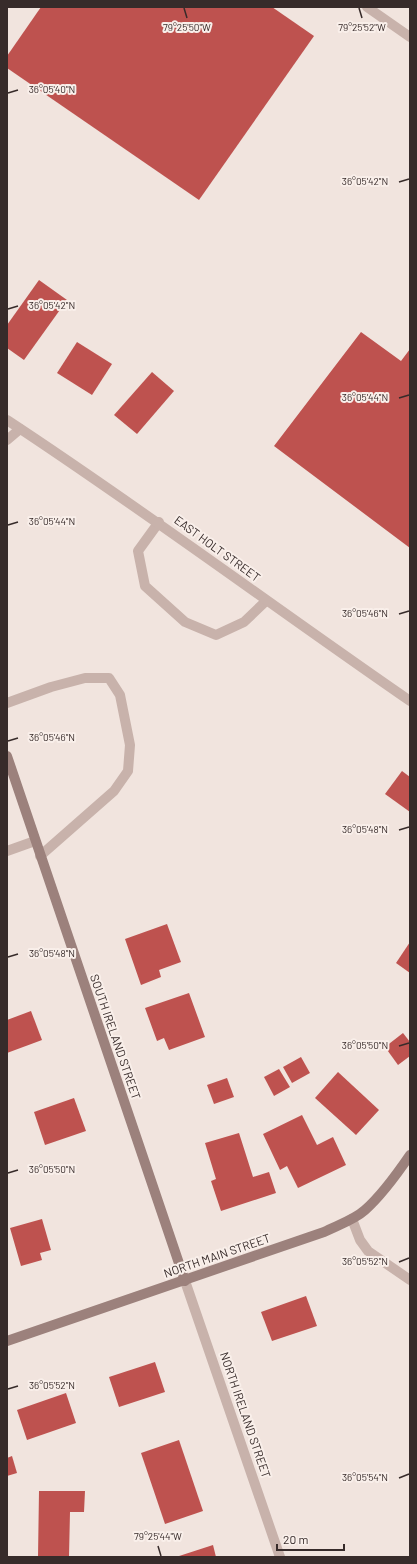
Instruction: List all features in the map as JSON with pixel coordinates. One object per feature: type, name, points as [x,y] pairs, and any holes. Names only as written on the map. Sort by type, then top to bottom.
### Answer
[{"type":"street","points":[[367,7],[410,37]]},
{"type":"street","name":"EAST HOLT STREET","points":[[7,420],[158,522],[266,601],[410,701]]},
{"type":"street","points":[[7,440],[20,429]]},
{"type":"street","points":[[158,522],[138,551],[144,586],[185,622],[216,635],[244,622],[266,601]]},
{"type":"street","points":[[7,703],[51,687],[85,678],[109,678],[120,695],[130,745],[128,771],[114,792],[40,856]]},
{"type":"street","name":"SOUTH IRELAND STREET","points":[[7,756],[185,1281]]},
{"type":"street","points":[[7,851],[35,841]]},
{"type":"street","name":"NORTH MAIN STREET","points":[[7,1341],[324,1232],[352,1219],[365,1210],[399,1171],[410,1155]]},
{"type":"street","points":[[352,1219],[360,1240],[368,1251],[410,1280]]},
{"type":"street","name":"NORTH IRELAND STREET","points":[[185,1281],[280,1557]]},
{"type":"building","points":[[41,7],[272,7],[314,36],[199,200],[7,68],[7,56]]},
{"type":"building","points":[[39,280],[67,300],[24,360],[7,348],[7,325]]},
{"type":"building","points":[[361,332],[401,361],[410,349],[410,548],[274,446]]},
{"type":"building","points":[[77,342],[112,364],[92,395],[57,373]]},
{"type":"building","points":[[152,372],[174,391],[137,434],[114,415]]},
{"type":"building","points":[[402,771],[410,777],[410,812],[385,794]]},
{"type":"building","points":[[167,924],[181,962],[159,970],[161,977],[141,985],[125,939]]},
{"type":"building","points":[[410,942],[410,973],[396,963]]},
{"type":"building","points":[[189,993],[205,1037],[169,1050],[164,1038],[157,1041],[145,1008]]},
{"type":"building","points":[[31,1011],[42,1040],[7,1053],[7,1020]]},
{"type":"building","points":[[403,1033],[410,1042],[410,1056],[398,1065],[385,1047]]},
{"type":"building","points":[[301,1057],[310,1073],[292,1083],[283,1067]]},
{"type":"building","points":[[279,1069],[290,1087],[274,1096],[264,1077]]},
{"type":"building","points":[[338,1072],[379,1110],[356,1135],[315,1098]]},
{"type":"building","points":[[227,1078],[234,1097],[214,1104],[207,1085]]},
{"type":"building","points":[[74,1098],[86,1131],[45,1145],[34,1112]]},
{"type":"building","points":[[302,1115],[317,1145],[333,1137],[346,1165],[298,1188],[287,1166],[280,1170],[263,1134]]},
{"type":"building","points":[[239,1133],[253,1177],[269,1172],[276,1193],[221,1211],[211,1181],[216,1179],[205,1143]]},
{"type":"building","points":[[42,1219],[51,1250],[40,1253],[42,1260],[21,1266],[10,1228]]},
{"type":"building","points":[[306,1296],[317,1326],[272,1341],[261,1312]]},
{"type":"building","points":[[155,1362],[165,1392],[119,1407],[109,1377]]},
{"type":"building","points":[[66,1393],[76,1423],[27,1440],[17,1410]]},
{"type":"building","points":[[179,1440],[203,1511],[165,1524],[141,1453]]},
{"type":"building","points":[[12,1456],[17,1473],[7,1476],[7,1458]]},
{"type":"building","points":[[39,1491],[85,1491],[84,1512],[70,1512],[69,1557],[38,1557]]},
{"type":"building","points":[[213,1545],[216,1557],[176,1557]]}]
